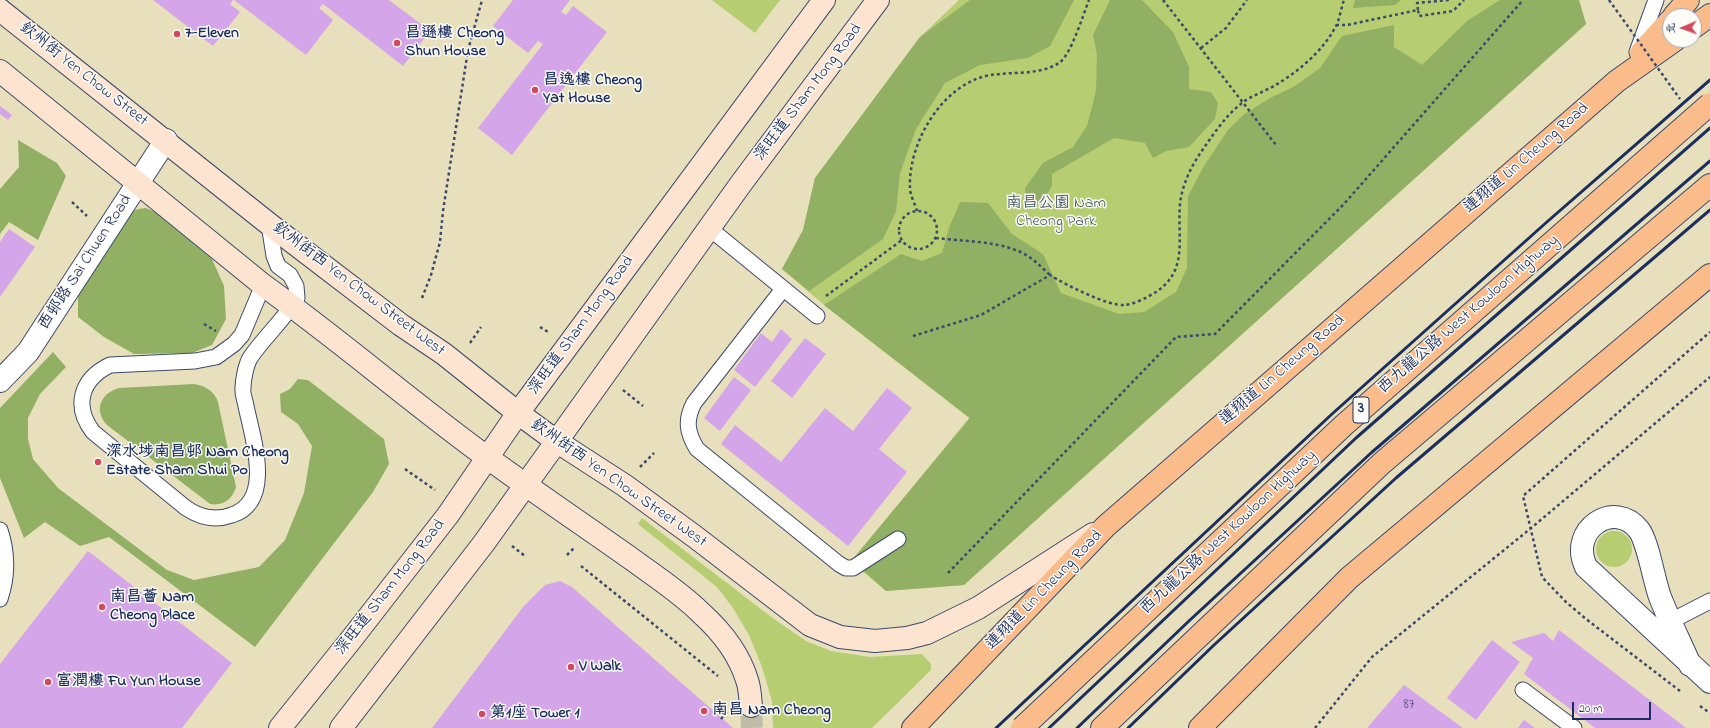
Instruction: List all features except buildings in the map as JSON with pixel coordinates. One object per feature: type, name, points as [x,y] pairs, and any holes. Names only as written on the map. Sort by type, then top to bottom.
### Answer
[{"type":"highway","points":[[1681,8],[1688,0]]},
{"type":"highway","points":[[1617,81],[1662,30]]},
{"type":"highway","name":"連翔道 Lin Cheung Road","points":[[913,728],[1106,526],[1617,81],[1664,48]]},
{"type":"highway","name":"西九龍公路 West Kowloon Highway","points":[[1022,728],[1344,425],[1710,104]]},
{"type":"highway","points":[[1102,728],[1382,464],[1710,186]]},
{"type":"highway","points":[[1200,728],[1350,578],[1710,275]]},
{"type":"main road","name":"深旺道 Sham Mong Road","points":[[280,728],[350,642],[443,522],[518,413],[824,0]]},
{"type":"main road","name":"深旺道 Sham Mong Road","points":[[341,728],[484,543],[709,228],[878,0]]},
{"type":"main road","name":"欽州街 Yen Chow Street","points":[[0,10],[166,140]]},
{"type":"main road","points":[[0,71],[167,205],[263,285],[292,306],[420,407],[488,458],[591,529],[673,589],[702,613],[729,644],[744,669],[748,682],[742,706]]},
{"type":"main road","name":"欽州街西 Yen Chow Street West","points":[[166,140],[269,224],[401,325],[449,358],[556,441],[624,485],[694,536],[810,625],[840,637],[856,640],[888,641],[927,633],[978,608],[1106,526]]},
{"type":"street","name":"西邨路 Sai Chuen Road","points":[[0,381],[28,352],[166,140]]},
{"type":"street","points":[[1690,665],[1658,592],[1644,540],[1638,529],[1629,522],[1617,518],[1604,519],[1593,525],[1589,529],[1582,544],[1581,552],[1586,567],[1690,665],[1710,682]]},
{"type":"lane","points":[[1634,62],[1656,0]]},
{"type":"lane","points":[[263,285],[242,335],[234,344],[216,356],[195,361],[110,365],[100,370],[92,377],[82,395],[83,416],[93,432],[186,508],[196,515],[209,519],[222,519],[235,514],[251,500],[256,489],[258,475],[242,389],[249,359],[297,298],[296,286],[290,275],[278,266],[274,256],[269,224]]},
{"type":"lane","points":[[709,228],[816,316]]},
{"type":"lane","points":[[783,289],[694,403],[688,414],[687,425],[691,440],[697,449],[839,564],[846,568],[853,568],[898,539]]},
{"type":"lane","points":[[0,530],[6,554],[7,570],[0,599]]},
{"type":"lane","points":[[1671,621],[1710,601]]},
{"type":"lane","points":[[1523,690],[1574,728]]},
{"type":"path","points":[[422,298],[431,275],[440,242],[444,203],[468,50],[482,0]]},
{"type":"path","points":[[917,211],[910,190],[912,163],[919,143],[936,108],[971,81],[982,77],[1048,68],[1060,62],[1067,55],[1089,0]]},
{"type":"path","points":[[1163,0],[1276,145]]},
{"type":"path","points":[[1201,48],[1226,28],[1247,0]]},
{"type":"path","points":[[936,238],[1003,246],[1019,251],[1033,260],[1050,275],[1084,293],[1119,305],[1126,305],[1138,301],[1154,293],[1164,286],[1173,275],[1179,260],[1180,203],[1187,177],[1220,125],[1242,103],[1284,80],[1327,41],[1336,25],[1344,0]]},
{"type":"path","points":[[1448,0],[1417,3],[1419,16],[1453,11],[1464,0]]},
{"type":"path","points":[[948,573],[1176,337],[1215,334],[1344,204],[1523,0]]},
{"type":"path","points":[[1609,0],[1683,103]]},
{"type":"path","points":[[1336,25],[1347,25],[1418,10]]},
{"type":"path","points":[[917,211],[930,214],[934,219],[938,232],[936,238],[932,243],[923,249],[911,248],[902,240],[899,234],[901,221],[911,212],[917,211]]},
{"type":"path","points":[[820,300],[902,240]]},
{"type":"path","points":[[913,336],[981,315],[1050,275]]},
{"type":"path","points":[[1682,692],[1586,619],[1566,602],[1542,577],[1523,496],[1710,332]]},
{"type":"path","points":[[1315,728],[1372,657],[1530,529],[1710,377]]},
{"type":"path","points":[[581,566],[723,680]]},
{"type":"path","points":[[1699,705],[1710,713]]},
{"type":"path","points":[[721,719],[742,706]]},
{"type":"green space","points":[[712,0],[780,0],[755,33]]},
{"type":"green space","name":"南昌公園 Nam Cheong Park","points":[[959,0],[1579,0],[1586,24],[964,585],[886,591],[851,562],[969,418],[824,305],[782,269],[803,230],[815,178],[920,37]]},
{"type":"green space","points":[[970,0],[1074,0],[1050,46],[1028,58],[980,65],[945,83],[916,129],[900,173],[896,211],[883,239],[809,291],[782,269],[803,230],[815,178],[920,37]]},
{"type":"green space","points":[[1110,0],[1142,0],[1173,32],[1189,67],[1189,89],[1211,92],[1218,103],[1215,119],[1189,147],[1166,151],[1153,158],[1145,143],[1114,138],[1052,174],[1052,186],[1041,205],[1026,205],[1025,188],[1043,163],[1073,147],[1087,126],[1096,91],[1097,55],[1093,35]]},
{"type":"green space","points":[[1355,0],[1401,0],[1395,5],[1353,8]]},
{"type":"green space","points":[[1500,0],[1579,0],[1586,24],[964,585],[886,591],[852,560],[970,418],[824,305],[901,254],[922,261],[942,253],[949,228],[960,202],[988,203],[1012,234],[1043,254],[1061,293],[1119,314],[1144,312],[1176,292],[1187,268],[1188,196],[1204,166],[1228,130],[1243,115],[1270,98],[1295,86],[1320,68],[1342,36],[1394,25],[1394,47],[1422,65],[1467,21]]},
{"type":"green space","points":[[18,140],[57,163],[66,176],[38,240],[9,222],[0,234],[0,189],[19,167]]},
{"type":"green space","points":[[146,208],[155,212],[212,259],[224,286],[226,319],[212,345],[192,353],[134,354],[104,337],[78,317],[78,282],[131,212]]},
{"type":"green space","points":[[53,352],[66,367],[40,394],[28,418],[28,439],[33,459],[58,488],[167,570],[194,580],[259,567],[285,540],[304,493],[312,446],[298,424],[281,412],[280,394],[290,389],[298,379],[308,380],[384,439],[389,464],[373,492],[255,647],[109,537],[80,546],[45,522],[24,538],[0,478],[0,408]]},
{"type":"green space","points":[[194,384],[209,390],[218,402],[236,487],[229,499],[219,504],[210,504],[107,425],[100,414],[101,403],[104,398],[113,390],[119,388]]},
{"type":"green space","points":[[642,518],[774,619],[806,641],[831,651],[870,657],[922,654],[931,664],[931,670],[872,728],[773,728],[772,701],[762,667],[749,635],[733,608],[717,587],[638,524]]},
{"type":"green space","points":[[1614,531],[1627,536],[1632,549],[1627,562],[1614,567],[1601,562],[1596,549],[1601,536]]},
{"type":"tunnel","points":[[751,706],[752,728]]},
{"type":"railway","points":[[996,728],[1332,414],[1548,221],[1710,80]]},
{"type":"railway","points":[[1049,728],[1356,438],[1710,128]]},
{"type":"railway","points":[[1077,728],[1190,620],[1371,453],[1710,161]]},
{"type":"railway","points":[[1128,728],[1214,645],[1396,478],[1710,210]]},
{"type":"place","name":"7-Eleven","points":[[177,34]]},
{"type":"place","name":"昌遜樓 Cheong Shun House","points":[[397,43]]},
{"type":"place","name":"昌逸樓 Cheong Yat House","points":[[535,90]]},
{"type":"place","name":"深水埗南昌邨 Nam Cheong Estate Sham Shui Po","points":[[98,462]]},
{"type":"place","name":"南昌薈 Nam Cheong Place","points":[[102,607]]},
{"type":"place","name":"V Walk","points":[[571,667]]},
{"type":"place","name":"富潤樓 Fu Yun House","points":[[48,682]]},
{"type":"place","name":"南昌 Nam Cheong","points":[[704,711]]},
{"type":"place","name":"第1座 Tower 1","points":[[482,714]]}]
